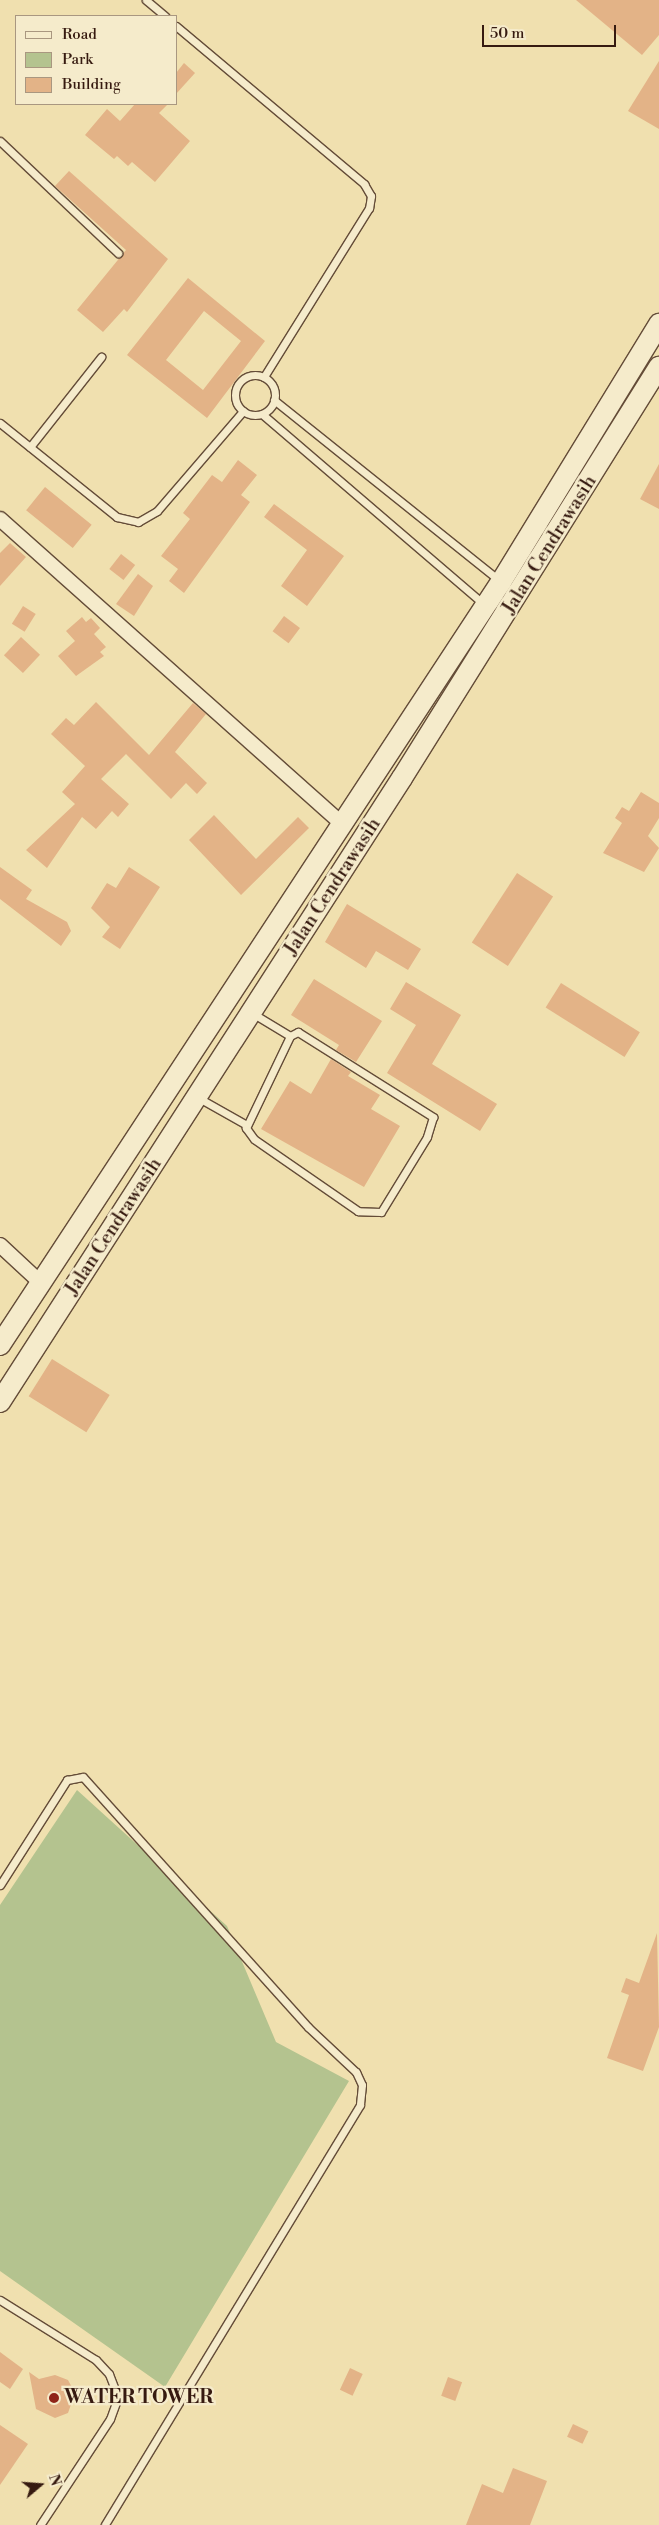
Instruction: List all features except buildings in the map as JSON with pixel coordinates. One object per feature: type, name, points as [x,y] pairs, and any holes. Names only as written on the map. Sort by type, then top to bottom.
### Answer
[{"type":"main road","name":"Jalan Cendrawasih","points":[[0,1346],[486,606],[659,324]]},
{"type":"main road","name":"Jalan Cendrawasih","points":[[0,1402],[518,595],[659,367]]},
{"type":"street","points":[[0,519],[343,825]]},
{"type":"street","points":[[0,1245],[41,1283]]},
{"type":"lane","points":[[146,0],[164,15]]},
{"type":"lane","points":[[178,28],[364,184],[371,196],[369,208],[264,377]]},
{"type":"lane","points":[[0,141],[118,253]]},
{"type":"lane","points":[[30,447],[101,357]]},
{"type":"lane","points":[[243,412],[235,395],[239,382],[250,375],[264,377],[273,387],[274,400],[262,414]]},
{"type":"lane","points":[[274,400],[518,595]]},
{"type":"lane","points":[[0,423],[117,517],[138,522],[158,511],[243,412]]},
{"type":"lane","points":[[243,412],[262,414],[502,620]]},
{"type":"lane","points":[[252,1012],[290,1036]]},
{"type":"lane","points":[[197,1097],[245,1124],[254,1139],[366,1214],[385,1207],[427,1137],[433,1117],[428,1110],[298,1032],[290,1036],[245,1124]]},
{"type":"lane","points":[[0,1885],[67,1780],[83,1778],[308,2027],[356,2072],[362,2084],[360,2105],[105,2525]]},
{"type":"lane","points":[[0,2300],[96,2360],[109,2374],[118,2397],[110,2419],[40,2525]]},
{"type":"green space","points":[[77,1790],[227,1926],[276,2042],[349,2081],[165,2387],[0,2271],[0,1905]]},
{"type":"place","name":"WATER TOWER","points":[[54,2398]]}]
